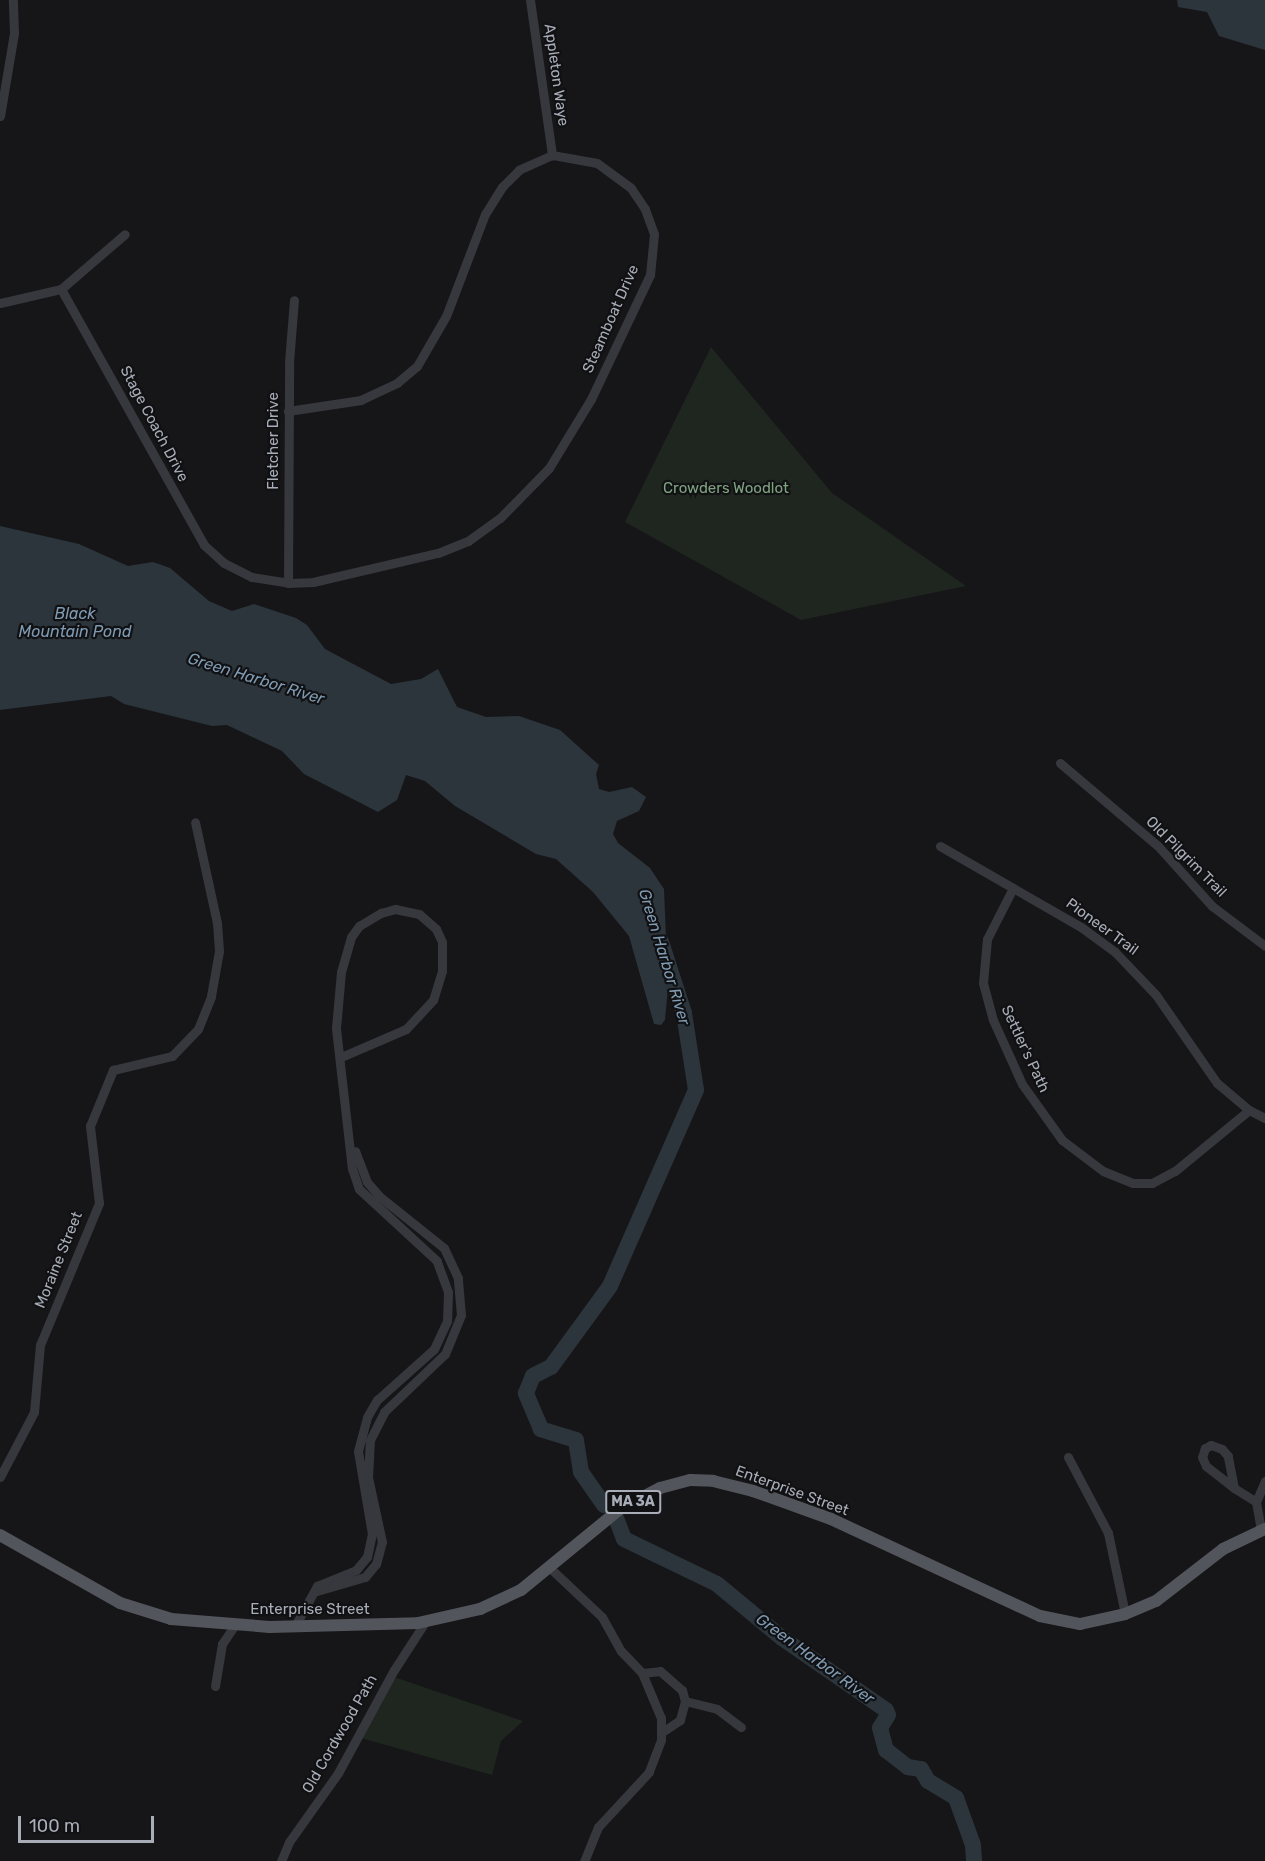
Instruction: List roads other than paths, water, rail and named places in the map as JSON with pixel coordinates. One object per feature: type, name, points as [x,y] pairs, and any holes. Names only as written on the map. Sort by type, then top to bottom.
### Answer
[{"type":"main road","name":"Enterprise Street","points":[[0,1535],[133,1609],[171,1619],[235,1625],[295,1626],[425,1622],[480,1609],[509,1596],[550,1568],[605,1520],[641,1497],[680,1482],[713,1481],[753,1491],[831,1519],[1040,1616],[1080,1624],[1125,1614],[1156,1601],[1222,1549],[1263,1529]]},
{"type":"street","points":[[0,116],[14,33],[13,0]]},
{"type":"street","name":"Appleton Waye","points":[[530,0],[552,155]]},
{"type":"street","points":[[288,411],[361,400],[397,383],[417,366],[446,316],[495,197],[519,170],[552,155]]},
{"type":"street","name":"Steamboat Drive","points":[[288,583],[313,582],[438,553],[468,541],[516,504],[569,440],[650,275],[654,234],[638,199],[606,167],[578,157],[552,155]]},
{"type":"street","points":[[0,303],[61,289],[125,234]]},
{"type":"street","name":"Stage Coach Drive","points":[[61,289],[204,545],[245,574],[288,583]]},
{"type":"street","name":"Fletcher Drive","points":[[288,583],[288,411],[294,300]]},
{"type":"street","name":"Old Pilgrim Trail","points":[[1060,763],[1158,846],[1212,906],[1265,946]]},
{"type":"street","name":"Moraine Street","points":[[0,1477],[34,1412],[40,1345],[99,1203],[90,1126],[113,1070],[172,1056],[198,1029],[211,996],[219,951],[217,923],[195,822]]},
{"type":"street","name":"Pioneer Trail","points":[[940,846],[1081,927],[1137,972],[1200,1064],[1224,1090],[1249,1110],[1265,1118]]},
{"type":"street","name":"Settler's Path","points":[[1014,888],[987,939],[983,983],[993,1020],[1022,1084],[1062,1140],[1081,1157],[1118,1178],[1152,1183],[1175,1171],[1249,1110]]},
{"type":"street","points":[[295,1626],[311,1596],[326,1581],[356,1570],[363,1564],[371,1549],[376,1528],[358,1451],[367,1417],[376,1400],[419,1365],[434,1349],[447,1321],[447,1285],[430,1252],[379,1210],[359,1189],[352,1169],[348,1116],[336,1028],[337,998],[351,937],[359,926],[381,913],[395,909],[419,914],[436,929],[442,942],[442,971],[433,1000],[406,1029],[341,1058]]},
{"type":"street","points":[[348,1116],[357,1161],[367,1182],[444,1248],[459,1283],[459,1327],[445,1354],[376,1423],[368,1454],[370,1503]]},
{"type":"street","points":[[379,1210],[389,1203]]},
{"type":"street","points":[[447,1285],[459,1283]]},
{"type":"street","points":[[419,1365],[427,1374]]},
{"type":"street","points":[[367,1417],[376,1423]]},
{"type":"street","points":[[1234,1488],[1228,1456],[1222,1449],[1211,1445],[1205,1448],[1202,1457],[1206,1466],[1234,1488],[1256,1502]]},
{"type":"street","points":[[1068,1457],[1108,1533],[1125,1614]]},
{"type":"street","points":[[1263,1529],[1256,1502],[1265,1481]]},
{"type":"street","points":[[550,1568],[593,1606],[621,1651],[642,1673],[660,1707],[661,1733],[650,1772],[598,1827],[584,1861]]},
{"type":"street","name":"Old Cordwood Path","points":[[281,1861],[289,1842],[338,1773],[394,1670],[425,1622]]},
{"type":"street","points":[[215,1686],[222,1644],[235,1625]]},
{"type":"street","points":[[642,1673],[660,1671],[666,1674],[678,1684],[685,1701],[680,1720],[661,1733]]},
{"type":"street","points":[[685,1701],[717,1709],[741,1727]]},
{"type":"water","points":[[1177,0],[1265,0],[1265,50],[1219,36],[1207,12],[1178,7]]},
{"type":"water","name":"Black Mountain Pond","points":[[0,526],[79,544],[128,566],[153,562],[170,568],[209,601],[232,611],[254,604],[296,618],[307,625],[325,649],[391,684],[421,679],[438,669],[457,707],[486,717],[519,716],[560,730],[599,765],[596,774],[599,789],[609,792],[632,787],[646,797],[639,811],[617,821],[613,834],[618,843],[650,868],[664,889],[668,987],[665,1020],[661,1025],[654,1024],[629,936],[593,892],[556,859],[536,854],[455,806],[425,781],[406,775],[397,800],[378,812],[304,774],[282,751],[227,725],[212,726],[124,704],[111,696],[0,710]]},
{"type":"waterway","name":"Green Harbor River","points":[[604,1505],[581,1472],[576,1440],[541,1429],[526,1393],[533,1376],[551,1367],[610,1286],[696,1090],[684,1013],[661,942]]},
{"type":"waterway","name":"Green Harbor River","points":[[616,1518],[624,1539],[717,1584],[782,1638],[886,1710],[888,1715],[880,1728],[886,1750],[908,1767],[921,1769],[928,1781],[956,1798],[973,1845],[974,1861]]},
{"type":"park label","name":"Crowders Woodlot","points":[[726,489]]}]
